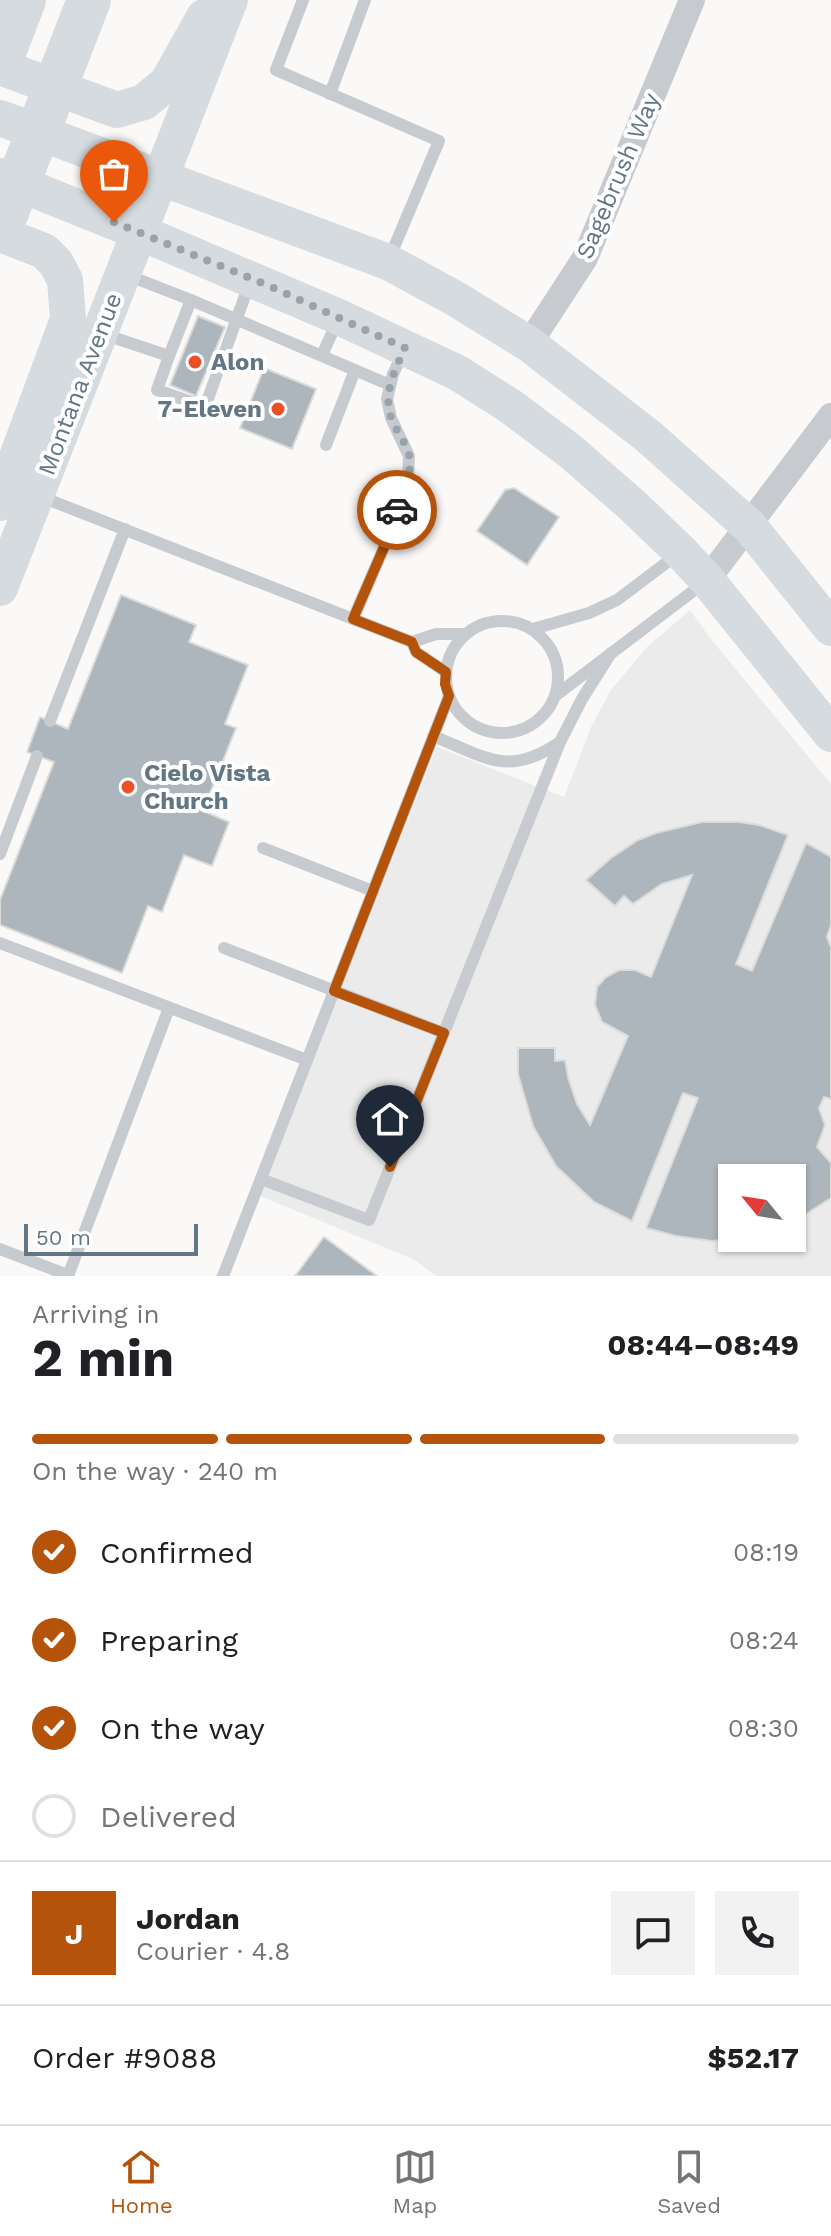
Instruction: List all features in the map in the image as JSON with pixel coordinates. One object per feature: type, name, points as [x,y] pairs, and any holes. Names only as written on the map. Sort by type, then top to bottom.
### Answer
[{"type":"highway","points":[[0,232],[89,0]]},
{"type":"main road","points":[[9,41],[117,110],[144,102],[167,83],[193,33],[216,0]]},
{"type":"main road","name":"Montana Avenue","points":[[0,588],[230,0]]},
{"type":"main road","points":[[0,118],[388,262],[456,299],[529,344],[648,436],[750,527],[831,628]]},
{"type":"main road","points":[[0,176],[339,317],[458,373],[510,406],[580,460],[681,552],[831,734]]},
{"type":"main road","points":[[0,232],[44,251],[56,263],[65,280],[68,319],[0,503]]},
{"type":"street","name":"Sagebrush Way","points":[[529,344],[585,258],[692,0]]},
{"type":"street","points":[[707,580],[831,416]]},
{"type":"lane","points":[[303,0],[276,70],[439,141],[388,262]]},
{"type":"lane","points":[[330,94],[365,0]]},
{"type":"lane","points":[[123,273],[237,318],[390,385]]},
{"type":"lane","points":[[191,300],[181,341],[157,390],[205,407],[209,381],[218,355],[237,318],[251,278]]},
{"type":"lane","points":[[322,355],[339,317]]},
{"type":"lane","points":[[100,333],[170,364]]},
{"type":"lane","points":[[353,619],[385,545],[408,479],[409,456],[391,418],[387,399],[405,348]]},
{"type":"lane","points":[[326,445],[355,370]]},
{"type":"lane","points":[[37,496],[412,642],[436,634],[464,634]]},
{"type":"lane","points":[[50,721],[125,529]]},
{"type":"lane","points":[[533,629],[589,613],[617,600],[681,552]]},
{"type":"lane","points":[[555,696],[707,580]]},
{"type":"lane","points":[[498,620],[516,621],[533,629],[547,642],[556,659],[559,678],[555,696],[546,713],[531,725],[514,732],[495,733],[476,728],[461,717],[445,684],[453,648],[464,634],[480,624],[498,620]]},
{"type":"lane","points":[[412,642],[416,652],[446,672]]},
{"type":"lane","points":[[261,1179],[369,1220],[560,742],[611,653]]},
{"type":"lane","points":[[223,1276],[449,696]]},
{"type":"lane","points":[[433,736],[500,762],[515,763],[527,761],[560,742]]},
{"type":"lane","points":[[0,854],[37,756]]},
{"type":"lane","points":[[263,848],[373,891]]},
{"type":"lane","points":[[0,943],[307,1060]]},
{"type":"lane","points":[[224,948],[444,1033]]},
{"type":"lane","points":[[0,1249],[68,1276],[169,1008]]},
{"type":"shaded area","points":[[690,610],[831,784],[831,1276],[436,1276],[415,1260],[260,1196],[437,747],[564,797],[591,727],[611,690],[647,647]]},
{"type":"building","name":"Alon","points":[[198,316],[225,327],[196,396],[170,385]]},
{"type":"building","name":"7-Eleven","points":[[264,368],[316,389],[292,449],[240,428]]},
{"type":"building","points":[[514,488],[559,517],[527,565],[477,531],[505,490]]},
{"type":"building","name":"Cielo Vista Church","points":[[121,595],[196,625],[189,642],[248,665],[225,724],[236,728],[203,811],[229,822],[212,866],[184,855],[162,912],[148,906],[122,973],[0,925],[0,900],[54,762],[27,752],[40,717],[68,729]]},
{"type":"building","points":[[702,822],[739,822],[788,835],[736,964],[752,971],[806,843],[831,857],[831,925],[827,937],[831,947],[831,1099],[824,1097],[819,1108],[825,1125],[817,1147],[831,1163],[831,1198],[806,1214],[806,1164],[718,1164],[718,1240],[676,1236],[646,1228],[698,1098],[683,1093],[632,1221],[594,1202],[556,1166],[533,1126],[518,1074],[518,1048],[555,1048],[555,1061],[565,1060],[577,1104],[590,1125],[628,1036],[602,1022],[595,1005],[597,987],[606,977],[619,970],[635,970],[651,977],[692,875],[662,884],[633,904],[624,896],[615,906],[586,880],[611,858],[638,840]]},
{"type":"building","points":[[324,1237],[377,1276],[295,1276]]},
{"type":"way so far","points":[[114,222],[267,285],[405,348],[393,374],[387,399],[391,418],[409,456],[408,479],[397,510]]},
{"type":"place","name":"Alon","points":[[195,362]]},
{"type":"place","name":"7-Eleven","points":[[278,409]]},
{"type":"place","name":"Cielo Vista Church","points":[[128,787]]},
{"type":"route","points":[[390,1167],[444,1033],[334,991],[449,696],[445,684],[446,672],[416,652],[412,642],[353,619],[397,510]]}]
